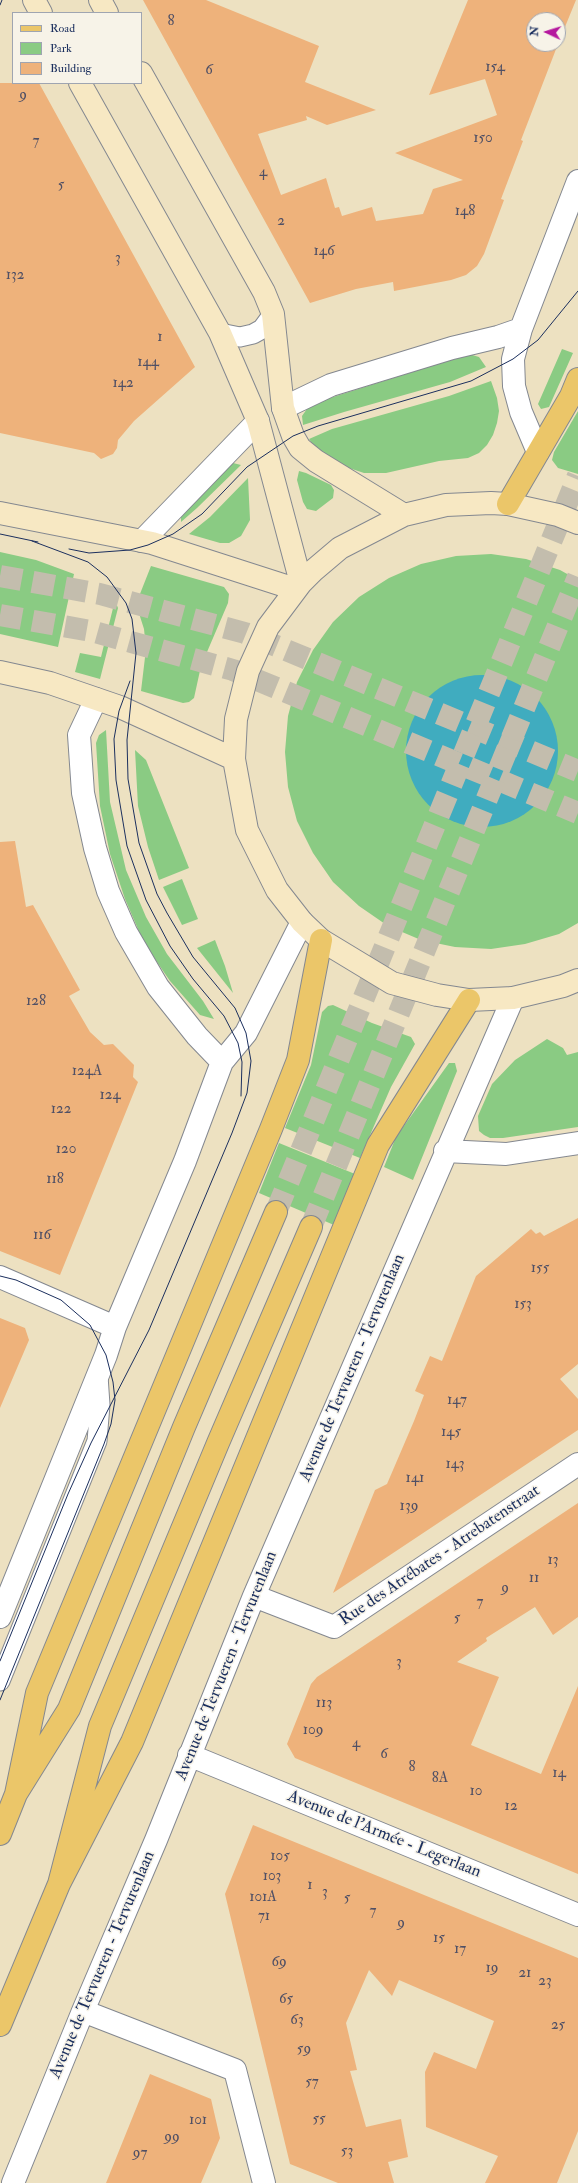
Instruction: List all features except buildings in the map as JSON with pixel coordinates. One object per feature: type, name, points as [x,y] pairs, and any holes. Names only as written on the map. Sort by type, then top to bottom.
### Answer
[{"type":"main road","points":[[34,0],[40,12]]},
{"type":"main road","points":[[100,0],[106,12]]},
{"type":"main road","points":[[142,75],[264,292],[273,314],[283,408],[293,436],[300,448],[316,461],[404,515]]},
{"type":"main road","points":[[81,84],[220,333],[258,421],[298,586]]},
{"type":"main road","points":[[508,504],[571,396],[578,379]]},
{"type":"main road","points":[[578,523],[558,515],[508,504],[491,503],[446,505],[404,515],[340,548],[298,586],[268,627],[248,671],[236,719],[234,759],[247,830],[277,890],[302,922],[321,940],[392,983],[437,995],[469,1000],[513,998],[563,986],[578,980]]},
{"type":"main road","points":[[0,513],[142,541],[298,586]]},
{"type":"main road","points":[[0,672],[50,683],[129,711],[234,759]]},
{"type":"main road","points":[[0,1834],[16,1794],[37,1693],[271,1129],[298,1060],[321,940]]},
{"type":"main road","points":[[0,2025],[59,1884],[132,1742],[378,1145],[469,1000]]},
{"type":"main road","points":[[16,1794],[69,1709],[181,1434],[276,1212]]},
{"type":"main road","points":[[59,1884],[100,1726],[221,1436],[311,1227]]},
{"type":"street","points":[[538,452],[521,412],[514,386],[513,359],[521,329],[578,182]]},
{"type":"street","points":[[283,408],[331,385],[452,348],[498,338],[521,329]]},
{"type":"street","points":[[142,541],[258,421]]},
{"type":"street","points":[[96,699],[79,735],[83,793],[95,848],[108,891],[126,932],[158,987],[197,1036],[222,1062]]},
{"type":"street","points":[[0,1617],[98,1376],[115,1327],[184,1161],[222,1062],[246,1033],[302,922]]},
{"type":"street","name":"Avenue de Tervueren - Tervurenlaan","points":[[13,2183],[83,2011],[117,1935],[254,1596],[445,1151],[513,998]]},
{"type":"street","points":[[445,1151],[506,1154],[578,1143]]},
{"type":"street","points":[[0,1277],[115,1327]]},
{"type":"street","name":"Rue des Atrébates - Atrebatenstraat","points":[[254,1596],[334,1627],[578,1464]]},
{"type":"street","name":"Avenue de l'Armée - Legerlaan","points":[[190,1755],[578,1915]]},
{"type":"street","points":[[83,2011],[236,2070],[264,2183]]},
{"type":"lane","points":[[220,333],[240,337],[253,334],[262,329],[273,314]]},
{"type":"lane","points":[[0,1681],[97,1441],[100,1406],[98,1376]]},
{"type":"green space","points":[[562,349],[573,353],[549,407],[541,409],[538,404]]},
{"type":"green space","points":[[469,354],[479,357],[486,367],[450,382],[303,425],[302,416],[309,406],[314,403]]},
{"type":"green space","points":[[491,381],[497,398],[499,411],[497,423],[493,435],[487,445],[479,453],[468,458],[439,461],[386,473],[364,473],[340,465],[317,450],[309,439],[332,429],[449,396]]},
{"type":"green space","points":[[578,411],[578,474],[558,468],[552,460],[554,452]]},
{"type":"green space","points":[[233,463],[241,465],[181,522],[181,516],[228,464]]},
{"type":"green space","points":[[299,471],[331,485],[334,490],[333,498],[316,511],[307,509],[303,502],[297,480]]},
{"type":"green space","points":[[248,478],[250,520],[241,536],[229,543],[220,543],[189,534],[210,517]]},
{"type":"green space","points":[[0,552],[36,560],[74,574],[58,647],[0,634]]},
{"type":"green space","points":[[491,554],[526,559],[560,570],[578,580],[578,923],[559,934],[525,944],[491,949],[455,947],[421,940],[388,926],[359,906],[333,882],[313,853],[297,821],[288,787],[285,752],[288,716],[297,682],[313,650],[333,622],[359,597],[389,578],[421,564],[456,556]]},
{"type":"green space","points":[[151,566],[224,587],[229,594],[228,603],[201,666],[194,698],[189,702],[183,703],[141,691],[146,649],[144,629],[136,604]]},
{"type":"green space","points":[[116,603],[118,608],[100,679],[75,672],[80,653],[101,657],[114,604]]},
{"type":"green space","points":[[106,730],[110,802],[126,870],[146,917],[167,954],[203,1001],[214,1019],[200,1015],[170,981],[144,943],[125,899],[110,854],[100,806],[96,743],[99,735]]},
{"type":"green space","points":[[135,750],[146,760],[189,868],[159,880],[148,847],[138,806]]},
{"type":"green space","points":[[182,879],[198,919],[182,925],[163,887]]},
{"type":"green space","points":[[215,940],[225,966],[233,993],[197,948]]},
{"type":"green space","points":[[333,1005],[372,1023],[411,1037],[415,1044],[391,1087],[360,1158],[285,1128],[311,1065],[322,1012],[328,1006]]},
{"type":"green space","points":[[547,1039],[563,1048],[567,1055],[578,1052],[578,1127],[503,1138],[490,1138],[484,1135],[479,1131],[478,1116],[492,1084],[515,1060]]},
{"type":"green space","points":[[449,1063],[455,1063],[457,1071],[413,1180],[384,1167],[396,1137]]},
{"type":"green space","points":[[279,1143],[355,1174],[334,1225],[259,1193]]},
{"type":"water","points":[[482,675],[497,677],[518,684],[540,703],[549,715],[552,722],[558,751],[556,766],[549,787],[530,809],[518,818],[511,821],[482,827],[467,825],[446,818],[424,799],[415,787],[412,780],[406,751],[408,736],[415,715],[434,693],[446,684],[453,681]]},
{"type":"tunnel","points":[[276,1212],[578,476]]},
{"type":"tunnel","points":[[0,576],[100,594],[245,633],[578,771]]},
{"type":"tunnel","points":[[311,1227],[578,577]]},
{"type":"tunnel","points":[[0,615],[91,631],[233,670],[578,813]]},
{"type":"tram line","points":[[0,5],[2,0]]},
{"type":"tram line","points":[[69,549],[89,553],[130,550],[148,545],[173,534],[202,514],[247,467],[293,436],[318,426],[471,381],[513,359],[538,340],[578,291]]},
{"type":"tram line","points":[[0,534],[38,542]]},
{"type":"tram line","points":[[0,1661],[68,1494],[91,1443],[149,1330],[232,1133],[247,1093],[251,1061],[246,1033],[235,1008],[193,957],[167,913],[157,894],[139,843],[128,779],[127,740],[136,653],[132,619],[126,603],[107,577],[88,562],[32,541]]},
{"type":"tram line","points":[[130,681],[119,711],[114,739],[116,780],[127,846],[146,900],[170,946],[193,979],[224,1016],[238,1043],[242,1062],[241,1096]]},
{"type":"tram line","points":[[0,1276],[16,1280],[61,1300],[90,1325],[106,1355],[113,1382],[115,1400],[111,1424],[104,1444],[0,1700]]}]
